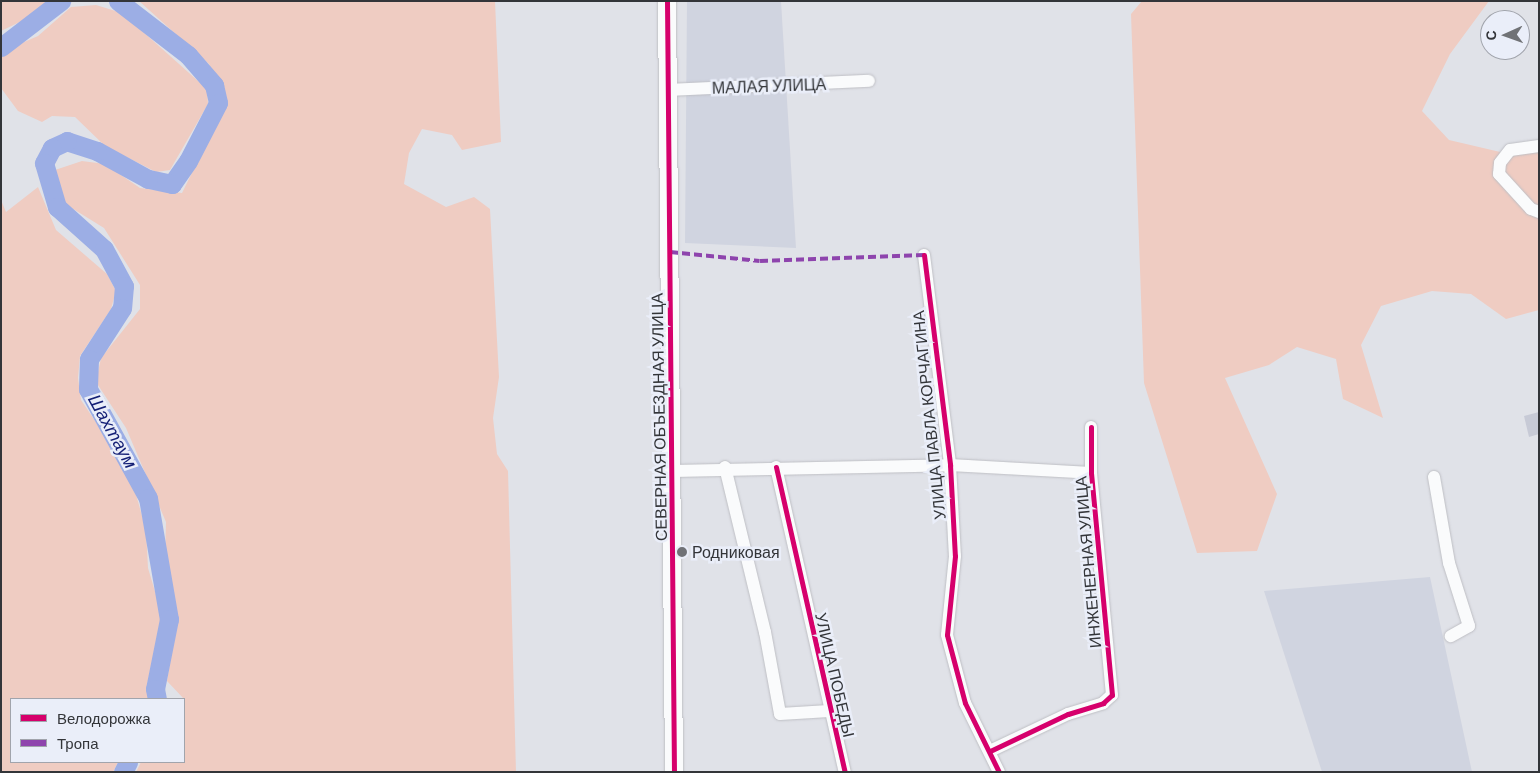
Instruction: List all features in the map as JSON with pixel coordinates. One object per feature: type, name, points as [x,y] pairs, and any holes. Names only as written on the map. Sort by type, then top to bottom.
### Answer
[{"type":"street","name":"СЕВЕРНАЯ ОБЪЕЗДНАЯ УЛИЦА","points":[[667,1],[673,471],[674,772]]},
{"type":"street","name":"МАЛАЯ УЛИЦА","points":[[668,90],[869,82]]},
{"type":"street","points":[[1539,146],[1510,150],[1500,163],[1499,174],[1531,209],[1539,212]]},
{"type":"street","name":"УЛИЦА ПАВЛА КОРЧАГИНА","points":[[924,255],[950,466],[955,556],[947,635],[965,703],[990,751],[998,772]]},
{"type":"street","name":"ИНЖЕНЕРНАЯ УЛИЦА","points":[[990,751],[1068,714],[1103,702],[1112,695],[1091,474],[1091,427]]},
{"type":"street","points":[[673,471],[725,467],[950,466],[1091,474]]},
{"type":"street","points":[[725,467],[766,632],[780,714],[829,711]]},
{"type":"street","name":"УЛИЦА ПОБЕДЫ","points":[[776,467],[829,711],[845,772]]},
{"type":"street","points":[[1434,477],[1449,564],[1468,626],[1451,636]]},
{"type":"shaded area","points":[[1,1],[47,1],[26,19],[1,31]]},
{"type":"shaded area","points":[[139,1],[495,1],[501,142],[462,150],[452,135],[422,129],[409,153],[404,184],[446,207],[474,197],[490,209],[499,377],[493,418],[497,454],[508,471],[516,772],[136,772],[140,763],[185,763],[185,698],[167,681],[174,638],[165,559],[166,522],[126,428],[96,382],[101,358],[140,309],[140,285],[104,228],[62,202],[55,170],[82,161],[105,164],[140,188],[182,193],[226,104],[209,64]]},
{"type":"shaded area","points":[[687,1],[781,1],[796,248],[685,243]]},
{"type":"shaded area","points":[[1142,1],[1489,1],[1482,10],[1480,10],[1480,13],[1450,54],[1422,111],[1449,140],[1513,155],[1539,150],[1539,310],[1506,319],[1471,294],[1432,291],[1381,306],[1361,345],[1383,418],[1343,399],[1336,359],[1297,347],[1269,365],[1225,378],[1277,494],[1257,551],[1197,553],[1144,383],[1131,14]]},
{"type":"shaded area","points":[[96,5],[122,13],[207,89],[208,104],[170,170],[156,172],[105,146],[75,117],[52,116],[42,122],[18,111],[1,88],[1,52],[38,36],[71,7]]},
{"type":"shaded area","points":[[38,187],[56,230],[107,274],[116,291],[111,309],[80,356],[78,378],[81,400],[130,473],[146,530],[148,568],[162,615],[147,685],[151,698],[10,698],[10,763],[118,763],[113,772],[1,772],[1,200],[6,212]]},
{"type":"shaded area","points":[[1430,577],[1472,772],[1322,772],[1264,591]]},
{"type":"building","points":[[1539,412],[1539,434],[1529,437],[1524,416]]},
{"type":"waterway","name":"Шахтаум","points":[[1,47],[61,1]]},
{"type":"waterway","name":"Шахтаум","points":[[118,1],[188,55],[214,85],[218,103],[188,161],[172,184],[148,179],[97,151],[67,141],[52,148],[44,163],[57,207],[104,249],[124,286],[122,308],[89,359],[88,389],[148,498],[169,619],[155,689],[157,698]]},
{"type":"waterway","name":"Шахтаум","points":[[123,772],[128,763]]},
{"type":"marked path","points":[[670,252],[760,261],[924,255]]},
{"type":"cycle path","points":[[667,1],[674,772]]},
{"type":"cycle path","points":[[924,255],[950,465],[955,556],[947,635],[965,703],[999,772]]},
{"type":"cycle path","points":[[990,751],[1068,714],[1103,703],[1112,695],[1091,473],[1091,427]]},
{"type":"cycle path","points":[[776,467],[845,772]]},
{"type":"place","name":"Родниковая","points":[[682,552]]}]
